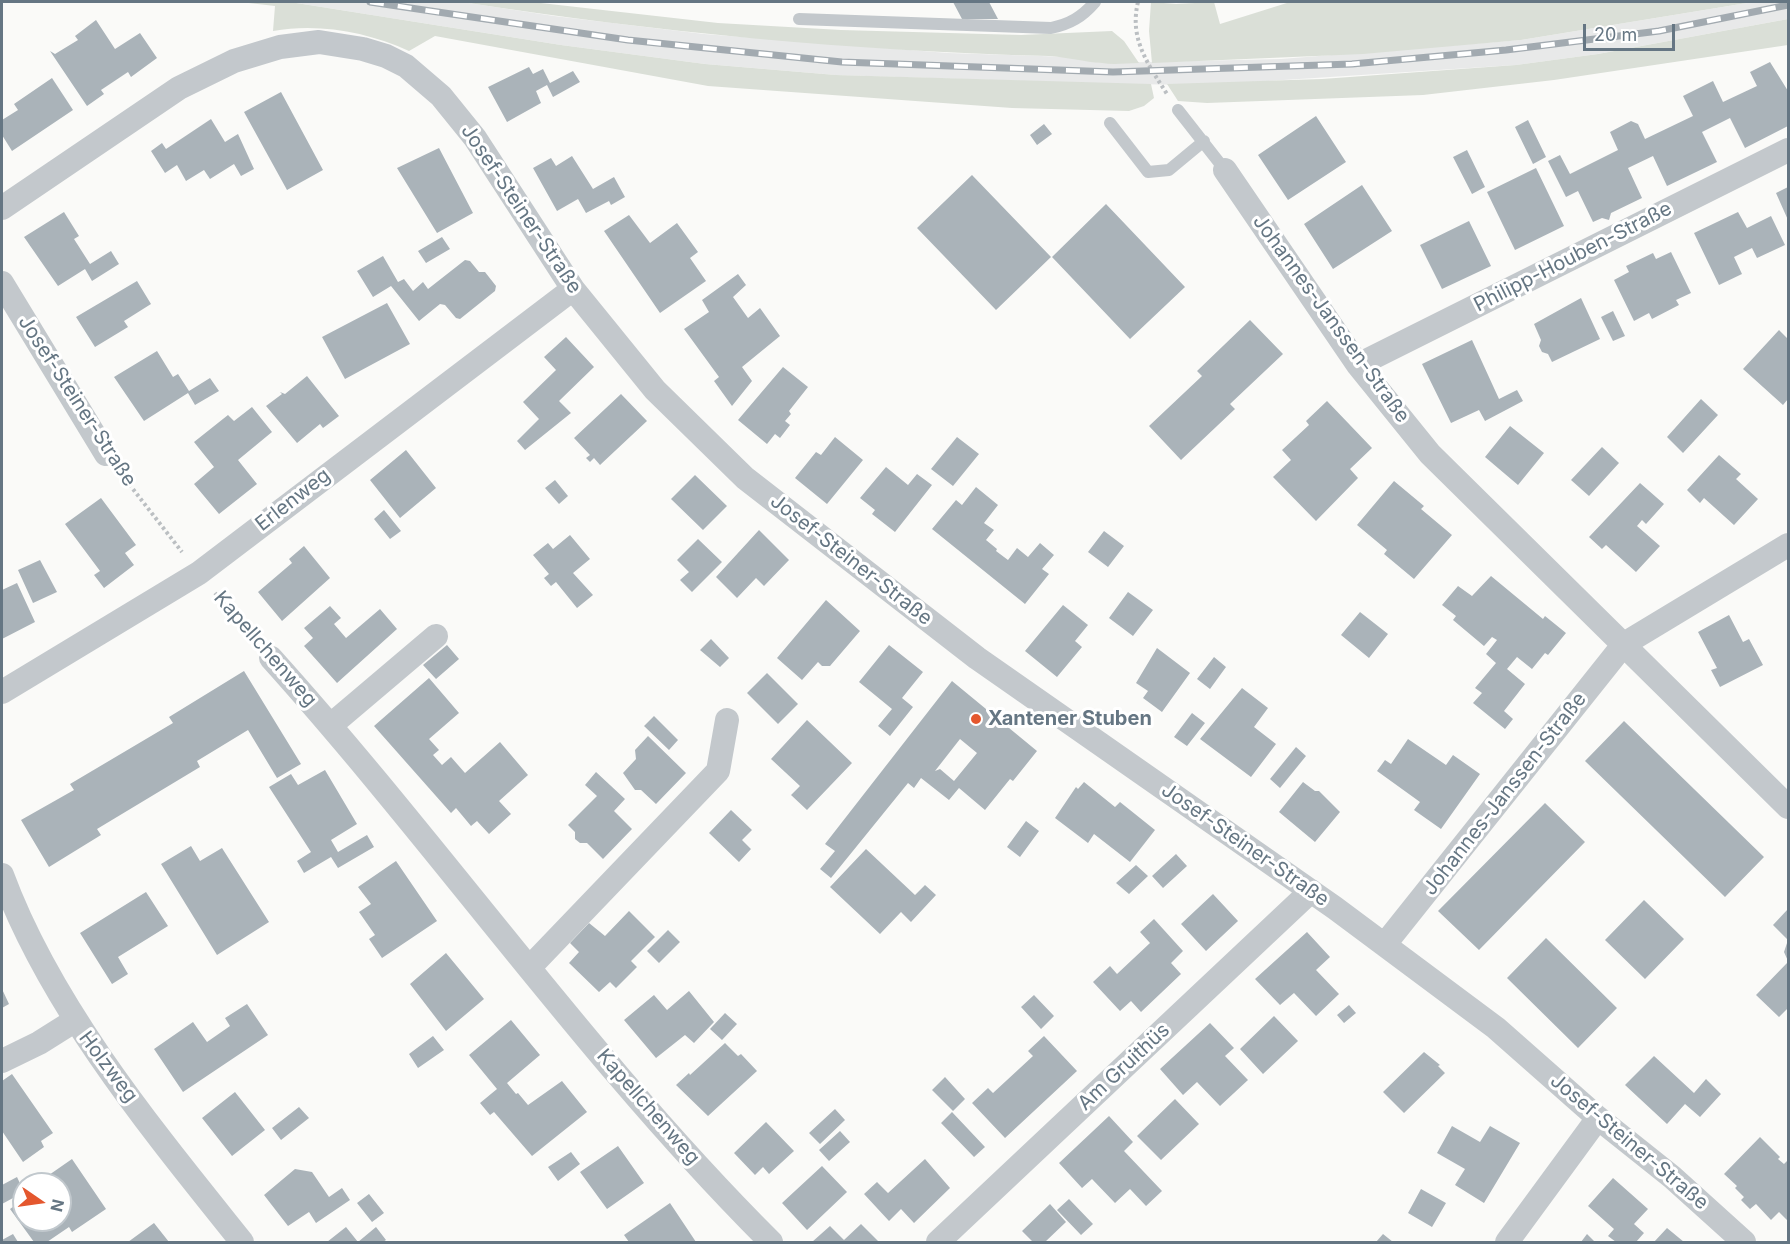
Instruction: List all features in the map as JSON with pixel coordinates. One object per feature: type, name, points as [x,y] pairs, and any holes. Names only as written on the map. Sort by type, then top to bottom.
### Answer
[{"type":"street","name":"Josef-Steiner-Straße","points":[[2,208],[204,74],[234,61],[280,46],[319,42],[342,44],[386,56],[406,66],[441,96],[492,161],[573,289],[655,390],[745,478],[977,658],[1311,891],[1496,1028],[1598,1118],[1672,1177],[1744,1242]]},
{"type":"street","name":"Philipp-Houben-Straße","points":[[1358,365],[1788,150]]},
{"type":"street","name":"Johannes-Janssen-Straße","points":[[1225,170],[1358,365],[1430,454],[1788,807]]},
{"type":"street","name":"Josef-Steiner-Straße","points":[[2,283],[106,454]]},
{"type":"street","name":"Erlenweg","points":[[2,692],[199,573],[573,289]]},
{"type":"street","points":[[1624,644],[1788,545]]},
{"type":"street","name":"Kapellchenweg","points":[[331,725],[436,636]]},
{"type":"street","name":"Johannes-Janssen-Straße","points":[[1385,944],[1624,644]]},
{"type":"street","name":"Kapellchenweg","points":[[271,658],[331,725],[642,1102],[771,1242]]},
{"type":"street","points":[[530,967],[718,771],[727,720]]},
{"type":"street","name":"Holzweg","points":[[2,875],[11,902],[74,1021],[242,1242]]},
{"type":"street","name":"Am Gruithüs","points":[[938,1242],[1311,891]]},
{"type":"street","points":[[2,1061],[39,1043],[74,1021]]},
{"type":"street","points":[[1507,1242],[1598,1118]]},
{"type":"lane","points":[[799,19],[1051,28],[1067,25],[1080,17],[1095,2]]},
{"type":"lane","name":"Johannes-Janssen-Straße","points":[[1178,111],[1225,170]]},
{"type":"lane","points":[[1110,123],[1148,172],[1169,170],[1204,141]]},
{"type":"path","points":[[1138,2],[1136,34],[1142,55],[1178,111]]},
{"type":"path","name":"Josef-Steiner-Straße","points":[[106,454],[199,573]]},
{"type":"path","name":"Kapellchenweg","points":[[199,573],[271,658]]},
{"type":"shaded area","points":[[240,2],[290,2],[561,45],[705,64],[836,75],[1151,84],[1154,98],[1144,106],[1129,111],[1012,108],[708,86],[435,36],[409,51],[360,34],[342,31],[308,28],[273,31],[275,6]]},
{"type":"shaded area","points":[[290,2],[462,2],[554,16],[704,34],[948,53],[1071,57],[1102,63],[1281,59],[1521,40],[1753,2],[1788,2],[1788,19],[1598,54],[1516,65],[1206,85],[836,75],[705,64],[561,45]]},
{"type":"shaded area","points":[[462,2],[532,2],[718,23],[841,30],[1021,35],[1112,31],[1124,41],[1139,63],[1107,64],[1049,56],[828,45],[681,31]]},
{"type":"shaded area","points":[[1151,2],[1176,4],[1214,2],[1220,24],[1290,2],[1753,2],[1521,40],[1363,54],[1152,63],[1149,31]]},
{"type":"shaded area","points":[[1788,19],[1788,45],[1554,80],[1423,95],[1207,103],[1178,101],[1167,84],[1322,79],[1516,65],[1598,54]]},
{"type":"building","points":[[953,2],[989,2],[998,19],[962,19]]},
{"type":"building","points":[[96,20],[115,49],[140,33],[157,58],[131,77],[128,72],[101,90],[104,94],[87,106],[50,51],[55,54],[78,40],[75,36]]},
{"type":"building","points":[[1770,62],[1788,91],[1788,126],[1745,148],[1730,118],[1702,132],[1717,162],[1667,186],[1653,156],[1628,168],[1642,198],[1611,213],[1609,220],[1602,218],[1593,222],[1578,191],[1566,197],[1548,161],[1560,155],[1570,174],[1618,150],[1610,132],[1631,121],[1638,124],[1645,139],[1693,116],[1683,96],[1713,81],[1723,102],[1757,86],[1750,72]]},
{"type":"building","points":[[529,67],[533,74],[543,69],[550,83],[573,71],[580,82],[553,97],[547,85],[536,91],[541,103],[507,122],[488,87]]},
{"type":"building","points":[[52,78],[73,110],[12,151],[2,135],[2,120],[18,110],[14,104]]},
{"type":"building","points":[[281,92],[323,170],[287,190],[244,112]]},
{"type":"building","points":[[1316,116],[1346,162],[1288,200],[1258,155]]},
{"type":"building","points":[[211,119],[225,142],[238,134],[254,169],[241,176],[234,164],[210,179],[204,170],[186,181],[177,165],[165,173],[151,151],[162,143],[166,149]]},
{"type":"building","points":[[1528,120],[1546,157],[1533,164],[1515,127]]},
{"type":"building","points":[[1044,124],[1052,134],[1037,145],[1030,135]]},
{"type":"building","points":[[439,148],[473,213],[437,233],[397,168]]},
{"type":"building","points":[[1467,150],[1485,187],[1472,194],[1453,157]]},
{"type":"building","points":[[572,156],[593,189],[614,177],[625,197],[611,205],[609,201],[586,213],[578,199],[557,211],[533,168],[551,158],[556,166]]},
{"type":"building","points":[[1536,168],[1564,226],[1515,250],[1487,192]]},
{"type":"building","points":[[972,175],[1051,257],[996,310],[917,228]]},
{"type":"building","points":[[1362,185],[1392,231],[1333,269],[1304,224]]},
{"type":"building","points":[[1788,187],[1788,220],[1776,193]]},
{"type":"building","points":[[1106,204],[1185,287],[1130,339],[1052,257]]},
{"type":"building","points":[[64,212],[79,236],[74,239],[90,264],[111,251],[119,264],[92,281],[85,269],[58,286],[24,237]]},
{"type":"building","points":[[1738,212],[1747,228],[1771,216],[1785,245],[1757,258],[1752,248],[1734,257],[1742,274],[1719,285],[1694,233]]},
{"type":"building","points":[[629,215],[650,243],[677,223],[698,252],[690,258],[706,281],[660,313],[604,231]]},
{"type":"building","points":[[1469,221],[1491,266],[1442,289],[1420,245]]},
{"type":"building","points":[[442,237],[450,249],[426,263],[418,251]]},
{"type":"building","points":[[1671,252],[1691,293],[1676,300],[1679,305],[1652,319],[1649,313],[1634,321],[1614,280],[1629,272],[1626,266],[1653,253],[1656,259]]},
{"type":"building","points":[[383,256],[398,282],[404,279],[413,291],[423,282],[428,289],[465,260],[470,261],[479,272],[485,272],[496,286],[495,291],[460,319],[456,318],[445,305],[440,304],[419,321],[391,286],[373,297],[357,271]]},
{"type":"building","points":[[738,274],[746,285],[733,297],[748,318],[760,308],[780,336],[742,367],[752,381],[732,406],[714,381],[719,377],[684,329],[709,312],[702,300]]},
{"type":"building","points":[[137,281],[151,304],[124,321],[128,327],[95,347],[76,317]]},
{"type":"building","points":[[1581,298],[1600,339],[1552,362],[1548,354],[1542,352],[1539,346],[1541,340],[1534,324]]},
{"type":"building","points":[[387,303],[410,344],[345,379],[322,337]]},
{"type":"building","points":[[1613,311],[1625,336],[1613,341],[1601,317]]},
{"type":"building","points":[[1250,320],[1283,354],[1230,404],[1235,409],[1181,460],[1149,426],[1202,376],[1197,371]]},
{"type":"building","points":[[1779,330],[1788,339],[1788,399],[1783,405],[1743,369]]},
{"type":"building","points":[[566,337],[594,367],[559,401],[571,413],[525,450],[517,441],[539,419],[523,402],[556,370],[544,357]]},
{"type":"building","points":[[1472,340],[1499,399],[1517,390],[1523,401],[1485,421],[1479,410],[1451,423],[1422,364]]},
{"type":"building","points":[[157,351],[173,377],[178,374],[189,391],[210,378],[219,391],[195,405],[188,393],[144,421],[114,377]]},
{"type":"building","points":[[783,367],[808,387],[789,411],[791,414],[785,421],[790,425],[780,438],[775,434],[767,444],[738,420]]},
{"type":"building","points":[[307,376],[339,416],[323,428],[320,424],[297,443],[266,406],[282,394],[280,392],[285,394]]},
{"type":"building","points":[[621,394],[647,421],[600,465],[594,458],[590,462],[586,458],[590,455],[574,438]]},
{"type":"building","points":[[1701,399],[1718,415],[1683,453],[1667,437]]},
{"type":"building","points":[[1327,401],[1372,448],[1350,469],[1358,478],[1316,521],[1273,477],[1291,460],[1282,450],[1309,425],[1306,421]]},
{"type":"building","points":[[252,407],[272,432],[238,460],[257,484],[219,514],[194,484],[214,467],[194,442],[228,415],[234,421]]},
{"type":"building","points":[[1510,426],[1544,453],[1518,485],[1485,457]]},
{"type":"building","points":[[835,437],[863,460],[827,504],[795,478],[816,452],[821,455]]},
{"type":"building","points":[[957,437],[979,454],[953,486],[931,469]]},
{"type":"building","points":[[1602,447],[1619,463],[1589,496],[1571,480]]},
{"type":"building","points":[[406,450],[436,488],[400,518],[370,480]]},
{"type":"building","points":[[1719,455],[1741,474],[1736,479],[1758,499],[1734,525],[1704,498],[1700,503],[1687,490]]},
{"type":"building","points":[[886,467],[908,485],[917,474],[932,485],[895,532],[872,514],[875,510],[860,498]]},
{"type":"building","points":[[695,475],[727,506],[703,530],[671,499]]},
{"type":"building","points":[[555,480],[568,496],[559,504],[545,488]]},
{"type":"building","points":[[1394,481],[1424,506],[1421,509],[1452,535],[1414,579],[1384,554],[1387,550],[1357,525]]},
{"type":"building","points":[[1640,483],[1664,504],[1646,524],[1642,520],[1637,526],[1660,546],[1636,572],[1606,545],[1602,549],[1589,537]]},
{"type":"building","points":[[976,487],[998,505],[984,523],[994,530],[986,540],[997,549],[996,551],[1008,560],[1017,548],[1028,557],[1040,543],[1054,555],[1042,569],[1049,574],[1025,604],[932,529],[956,500],[962,505]]},
{"type":"building","points":[[101,498],[136,545],[125,553],[134,565],[104,588],[94,575],[100,571],[65,524]]},
{"type":"building","points":[[384,510],[401,531],[390,539],[374,519]]},
{"type":"building","points":[[759,530],[789,560],[764,586],[756,578],[737,598],[716,577]]},
{"type":"building","points":[[1104,531],[1124,546],[1108,567],[1088,552]]},
{"type":"building","points":[[570,535],[590,559],[573,573],[593,595],[577,608],[556,582],[551,586],[544,578],[549,574],[533,555],[548,543],[553,549]]},
{"type":"building","points":[[698,539],[722,562],[692,592],[680,580],[689,572],[677,560]]},
{"type":"building","points":[[304,546],[330,578],[282,621],[258,592],[292,563],[289,559]]},
{"type":"building","points":[[40,560],[57,592],[33,603],[18,570]]},
{"type":"building","points":[[1491,576],[1543,619],[1545,616],[1566,633],[1548,655],[1545,653],[1532,669],[1517,657],[1507,669],[1525,684],[1504,711],[1513,719],[1505,729],[1473,703],[1482,693],[1475,688],[1496,663],[1486,654],[1497,640],[1492,637],[1484,646],[1453,620],[1456,616],[1442,605],[1458,586],[1472,596]]},
{"type":"building","points":[[17,583],[35,622],[2,639],[2,590]]},
{"type":"building","points":[[1128,592],[1153,610],[1133,636],[1109,618]]},
{"type":"building","points":[[826,600],[860,631],[830,666],[822,666],[818,662],[802,680],[777,658]]},
{"type":"building","points":[[1063,605],[1088,625],[1075,641],[1082,647],[1057,677],[1025,651]]},
{"type":"building","points":[[330,606],[341,618],[334,624],[346,638],[380,609],[397,629],[337,683],[304,646],[313,638],[304,628]]},
{"type":"building","points":[[1360,612],[1388,634],[1369,658],[1341,635]]},
{"type":"building","points":[[1729,615],[1743,642],[1749,639],[1763,665],[1720,687],[1711,670],[1717,668],[1698,632]]},
{"type":"building","points":[[711,639],[729,658],[720,667],[700,650]]},
{"type":"building","points":[[447,645],[459,659],[436,679],[423,665]]},
{"type":"building","points":[[889,645],[923,672],[902,698],[913,707],[890,736],[878,726],[892,709],[859,682]]},
{"type":"building","points":[[1157,648],[1190,673],[1162,712],[1143,698],[1148,691],[1136,683]]},
{"type":"building","points":[[1214,657],[1226,667],[1210,689],[1197,679]]},
{"type":"building","points":[[244,671],[301,764],[277,778],[248,730],[197,761],[200,767],[97,829],[101,835],[49,867],[21,820],[74,790],[70,784],[173,723],[169,717]]},
{"type":"building","points":[[767,673],[798,704],[778,724],[747,693]]},
{"type":"building","points":[[429,678],[459,713],[429,739],[439,750],[433,755],[442,765],[451,757],[465,773],[500,742],[528,775],[499,801],[511,814],[489,834],[477,821],[471,826],[456,808],[451,813],[374,726]]},
{"type":"building","points":[[952,681],[1037,751],[1013,781],[1010,779],[985,810],[959,788],[949,800],[921,778],[914,788],[908,783],[831,878],[820,869],[835,851],[825,844]],"holes":[[[960,739],[977,753],[954,781],[940,769],[935,771]]]},
{"type":"building","points":[[1242,688],[1268,708],[1254,727],[1276,744],[1251,777],[1200,739]]},
{"type":"building","points":[[1192,713],[1205,723],[1187,746],[1174,737]]},
{"type":"building","points":[[654,716],[678,740],[669,750],[644,726]]},
{"type":"building","points":[[807,720],[852,763],[807,810],[791,795],[800,786],[771,759]]},
{"type":"building","points":[[1624,721],[1764,857],[1725,897],[1585,761]]},
{"type":"building","points":[[648,736],[686,773],[656,804],[641,790],[635,790],[623,773],[636,759],[635,750]]},
{"type":"building","points":[[1408,739],[1446,765],[1453,755],[1480,774],[1441,829],[1414,810],[1420,802],[1377,771],[1385,760],[1391,764]]},
{"type":"building","points":[[1296,747],[1306,756],[1280,788],[1270,779]]},
{"type":"building","points":[[325,770],[357,824],[331,840],[338,852],[367,835],[374,847],[338,868],[331,857],[304,873],[297,861],[311,852],[269,787],[291,774],[298,785]]},
{"type":"building","points":[[596,772],[625,799],[614,811],[632,829],[603,859],[587,843],[580,843],[575,839],[575,832],[568,825],[597,796],[585,785]]},
{"type":"building","points":[[1084,782],[1115,807],[1120,802],[1155,830],[1130,862],[1094,834],[1088,843],[1055,818],[1076,787],[1078,789]]},
{"type":"building","points":[[1303,782],[1315,791],[1319,791],[1340,812],[1315,842],[1279,812]]},
{"type":"building","points":[[1545,803],[1585,842],[1479,950],[1438,911]]},
{"type":"building","points":[[731,810],[752,830],[742,840],[751,849],[739,862],[709,833]]},
{"type":"building","points":[[1026,821],[1039,831],[1020,857],[1007,847]]},
{"type":"building","points":[[191,846],[200,861],[222,848],[269,922],[217,955],[161,864]]},
{"type":"building","points":[[866,849],[915,895],[925,885],[936,895],[911,922],[901,912],[880,934],[830,887]]},
{"type":"building","points":[[1176,854],[1187,866],[1163,888],[1152,876]]},
{"type":"building","points":[[396,861],[437,921],[382,958],[369,939],[375,935],[359,912],[371,904],[358,887]]},
{"type":"building","points":[[1136,865],[1148,876],[1129,894],[1116,883]]},
{"type":"building","points":[[146,892],[168,926],[118,957],[128,974],[112,984],[80,933]]},
{"type":"building","points":[[1213,894],[1238,921],[1206,951],[1181,924]]},
{"type":"building","points":[[1644,900],[1684,939],[1645,979],[1605,940]]},
{"type":"building","points":[[1788,909],[1788,940],[1773,925]]},
{"type":"building","points":[[629,911],[655,937],[631,961],[637,967],[616,988],[610,982],[599,992],[569,963],[579,952],[570,943],[589,923],[605,936]]},
{"type":"building","points":[[1154,919],[1183,951],[1171,963],[1181,974],[1141,1012],[1131,1001],[1120,1011],[1093,982],[1110,966],[1117,974],[1150,943],[1140,932]]},
{"type":"building","points":[[668,930],[680,942],[659,963],[647,951]]},
{"type":"building","points":[[1307,932],[1330,957],[1316,970],[1339,994],[1316,1016],[1294,993],[1280,1005],[1255,979]]},
{"type":"building","points":[[1546,938],[1617,1008],[1578,1048],[1507,978]]},
{"type":"building","points":[[1788,940],[1788,961],[1784,952]]},
{"type":"building","points":[[446,953],[484,999],[446,1031],[410,984]]},
{"type":"building","points":[[1788,962],[1788,1008],[1779,1017],[1756,995]]},
{"type":"building","points":[[2,989],[9,1004],[2,1008]]},
{"type":"building","points":[[689,991],[714,1022],[694,1043],[685,1035],[656,1058],[624,1020],[654,995],[667,1010]]},
{"type":"building","points":[[1034,995],[1054,1016],[1041,1029],[1021,1007]]},
{"type":"building","points":[[247,1004],[268,1035],[183,1092],[154,1049],[193,1022],[207,1042],[230,1026],[225,1018]]},
{"type":"building","points":[[1349,1005],[1356,1013],[1344,1023],[1337,1015]]},
{"type":"building","points":[[725,1013],[737,1024],[722,1040],[710,1029]]},
{"type":"building","points":[[1274,1016],[1298,1041],[1263,1074],[1240,1049]]},
{"type":"building","points":[[511,1020],[540,1055],[507,1083],[516,1094],[518,1093],[528,1105],[562,1081],[587,1112],[532,1156],[494,1112],[490,1115],[480,1103],[497,1089],[469,1055]]},
{"type":"building","points":[[1210,1023],[1234,1048],[1225,1056],[1248,1080],[1220,1106],[1197,1082],[1183,1095],[1160,1069]]},
{"type":"building","points":[[433,1036],[444,1050],[418,1068],[409,1054]]},
{"type":"building","points":[[1044,1036],[1077,1071],[1005,1138],[972,1103],[988,1088],[993,1093],[1033,1056],[1028,1051]]},
{"type":"building","points":[[725,1043],[738,1056],[741,1054],[757,1071],[708,1116],[676,1085]]},
{"type":"building","points":[[1424,1052],[1440,1065],[1438,1066],[1445,1073],[1404,1113],[1383,1092]]},
{"type":"building","points":[[1654,1056],[1694,1093],[1706,1079],[1721,1094],[1700,1117],[1685,1104],[1667,1124],[1625,1085]]},
{"type":"building","points":[[12,1074],[53,1133],[41,1141],[44,1147],[23,1162],[2,1131],[2,1081]]},
{"type":"building","points":[[945,1077],[965,1099],[953,1111],[932,1090]]},
{"type":"building","points":[[235,1092],[265,1130],[232,1156],[202,1118]]},
{"type":"building","points":[[1175,1099],[1199,1124],[1161,1160],[1137,1136]]},
{"type":"building","points":[[299,1107],[309,1118],[281,1140],[272,1128]]},
{"type":"building","points":[[835,1109],[845,1120],[820,1144],[809,1133]]},
{"type":"building","points":[[952,1112],[985,1147],[974,1157],[941,1123]]},
{"type":"building","points":[[1109,1116],[1133,1142],[1124,1151],[1162,1191],[1146,1206],[1130,1189],[1115,1203],[1092,1179],[1082,1188],[1059,1163]]},
{"type":"building","points":[[766,1122],[794,1151],[769,1174],[763,1167],[755,1175],[734,1153]]},
{"type":"building","points":[[1452,1126],[1480,1142],[1490,1126],[1520,1143],[1484,1203],[1455,1185],[1465,1169],[1437,1153]]},
{"type":"building","points":[[840,1131],[850,1142],[829,1161],[819,1150]]},
{"type":"building","points":[[1760,1137],[1784,1164],[1788,1160],[1788,1221],[1779,1212],[1771,1220],[1756,1204],[1750,1209],[1741,1200],[1744,1197],[1735,1188],[1737,1186],[1724,1174]]},
{"type":"building","points":[[618,1146],[644,1183],[607,1209],[580,1172]]},
{"type":"building","points":[[571,1152],[580,1164],[558,1181],[548,1167]]},
{"type":"building","points":[[72,1159],[106,1209],[72,1232],[72,1172],[53,1172]]},
{"type":"building","points":[[925,1159],[950,1188],[914,1223],[901,1209],[889,1221],[864,1194],[877,1182],[888,1193]]},
{"type":"building","points":[[822,1166],[847,1192],[807,1230],[782,1203]]},
{"type":"building","points":[[295,1169],[312,1172],[329,1197],[342,1188],[350,1200],[316,1223],[309,1212],[288,1226],[264,1195]]},
{"type":"building","points":[[1613,1178],[1648,1209],[1634,1224],[1644,1233],[1636,1242],[1616,1242],[1608,1236],[1614,1229],[1588,1206]]},
{"type":"building","points":[[12,1180],[12,1199],[2,1204],[2,1185]]},
{"type":"building","points":[[1421,1189],[1446,1203],[1432,1227],[1408,1213]]},
{"type":"building","points":[[369,1194],[384,1213],[372,1222],[357,1203]]},
{"type":"building","points":[[1069,1199],[1093,1224],[1081,1235],[1057,1210]]},
{"type":"building","points":[[670,1203],[696,1242],[629,1242],[624,1235]]},
{"type":"building","points":[[1050,1204],[1066,1222],[1045,1242],[1033,1242],[1022,1231]]},
{"type":"building","points":[[154,1223],[169,1242],[128,1242]]},
{"type":"building","points":[[861,1224],[879,1242],[812,1242],[830,1226],[844,1240]]},
{"type":"building","points":[[346,1227],[358,1242],[327,1242]]},
{"type":"building","points":[[376,1227],[386,1240],[383,1242],[358,1242]]},
{"type":"building","points":[[1667,1228],[1684,1242],[1654,1242]]},
{"type":"building","points":[[27,1232],[62,1232],[47,1242],[34,1242]]},
{"type":"building","points":[[13,1234],[18,1242],[2,1242],[2,1240]]},
{"type":"building","points":[[1383,1234],[1393,1242],[1376,1242]]},
{"type":"building","points":[[1587,1234],[1595,1242],[1581,1242]]},
{"type":"railway","points":[[370,2],[628,40],[842,62],[1113,72],[1352,64],[1506,50],[1659,31],[1788,5]]},
{"type":"place","name":"Xantener Stuben","points":[[976,719]]}]
